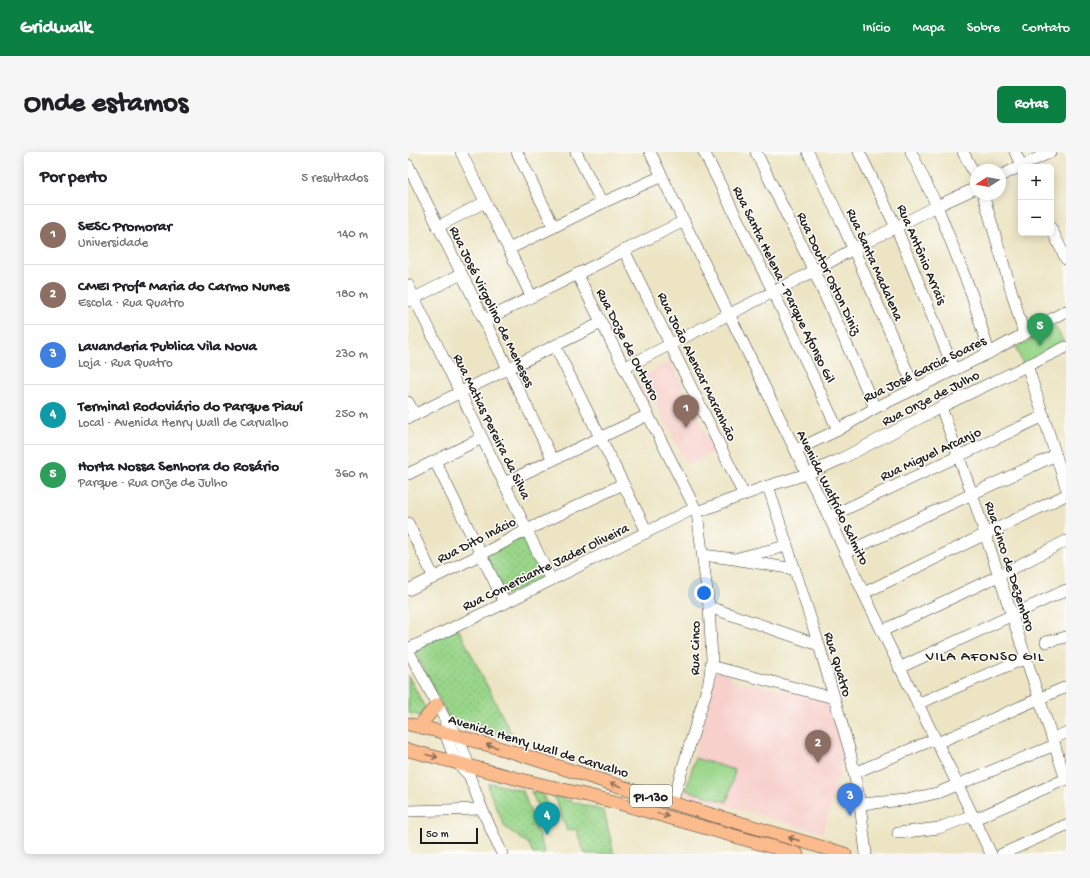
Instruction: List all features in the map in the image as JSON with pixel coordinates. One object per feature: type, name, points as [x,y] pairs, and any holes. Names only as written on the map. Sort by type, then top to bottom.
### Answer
[{"type":"main road","points":[[414,725],[437,705]]},
{"type":"main road","name":"Avenida Henry Wall de Carvalho","points":[[414,725],[445,727],[458,736],[516,752],[672,803],[839,853]]},
{"type":"main road","name":"PI-130","points":[[408,750],[465,768],[615,802],[797,854]]},
{"type":"main road","points":[[544,785],[551,773],[554,771],[585,774]]},
{"type":"street","points":[[461,152],[531,296]]},
{"type":"street","points":[[517,152],[554,227]]},
{"type":"street","points":[[576,152],[602,202]]},
{"type":"street","name":"Avenida Walfrido Salmito","points":[[650,152],[817,492],[899,668],[991,854]]},
{"type":"street","name":"Rua Santa Helena - Parque Afonso Gil","points":[[704,152],[773,291],[838,430]]},
{"type":"street","name":"Rua Doutor Oston Diniz","points":[[756,152],[814,271],[875,408]]},
{"type":"street","name":"Rua Santa Madalena","points":[[808,152],[915,389]]},
{"type":"street","name":"Rua Antônio Arrais","points":[[859,152],[896,227],[954,370]]},
{"type":"street","points":[[911,152],[937,206],[972,295],[989,353]]},
{"type":"street","points":[[963,152],[970,165]]},
{"type":"street","points":[[1015,152],[1021,164]]},
{"type":"street","points":[[1026,164],[1050,152]]},
{"type":"street","name":"Rua José Virgolino de Meneses","points":[[408,166],[411,181],[437,227],[485,320],[553,460]]},
{"type":"street","points":[[1006,173],[1018,168]]},
{"type":"street","points":[[509,249],[602,202],[662,176]]},
{"type":"street","points":[[624,368],[814,271],[853,249],[970,191]]},
{"type":"street","points":[[985,200],[1024,334]]},
{"type":"street","points":[[437,227],[485,202]]},
{"type":"street","points":[[485,320],[684,221]]},
{"type":"street","points":[[1054,234],[1066,259]]},
{"type":"street","name":"Rua João Alencar Maranhão","points":[[624,250],[744,495]]},
{"type":"street","points":[[411,299],[461,274]]},
{"type":"street","name":"Rua Doze de Outubro","points":[[577,274],[696,510]]},
{"type":"street","name":"Rua Matias Pereira da Silva","points":[[408,284],[411,299],[460,393],[551,580]]},
{"type":"street","name":"Rua José Garcia Soares","points":[[796,450],[838,430],[875,408],[989,353],[1066,311]]},
{"type":"street","points":[[408,402],[411,417],[601,323]]},
{"type":"street","points":[[555,346],[647,532]]},
{"type":"street","name":"Rua Onze de Julho","points":[[807,474],[841,459],[941,407],[1066,347]]},
{"type":"street","points":[[1027,366],[1066,487]]},
{"type":"street","name":"Rua Cinco de Dezembro","points":[[941,407],[972,494],[1066,779]]},
{"type":"street","points":[[504,483],[648,415]]},
{"type":"street","name":"Rua Miguel Arcanjo","points":[[829,517],[1044,416]]},
{"type":"street","points":[[408,474],[482,438]]},
{"type":"street","points":[[845,553],[1056,455]]},
{"type":"street","points":[[435,461],[505,603]]},
{"type":"street","name":"Rua Comerciante Jader Oliveira","points":[[408,650],[647,532],[696,510],[807,474]]},
{"type":"street","name":"Rua Dito Inácio","points":[[408,590],[623,484]]},
{"type":"street","name":"Rua Quatro","points":[[768,486],[819,645],[850,752],[860,804],[866,854]]},
{"type":"street","points":[[864,594],[1066,495]]},
{"type":"street","name":"Rua Cinco","points":[[672,803],[709,682],[711,666],[710,607],[696,510]]},
{"type":"street","points":[[408,523],[434,578]]},
{"type":"street","points":[[882,631],[998,576],[1066,541]]},
{"type":"street","points":[[734,559],[786,546]]},
{"type":"street","points":[[703,555],[794,569]]},
{"type":"street","points":[[899,668],[1066,590]]},
{"type":"street","points":[[710,607],[819,645]]},
{"type":"street","points":[[1046,642],[1066,637]]},
{"type":"street","points":[[408,650],[437,705],[445,727],[465,768],[502,854]]},
{"type":"street","points":[[917,704],[1026,658]]},
{"type":"street","points":[[711,666],[834,698]]},
{"type":"street","points":[[854,773],[1066,687]]},
{"type":"street","points":[[860,804],[919,798],[947,790],[1054,742],[1066,733]]},
{"type":"street","points":[[458,736],[465,768]]},
{"type":"street","points":[[898,833],[939,828],[974,817],[1066,779]]},
{"type":"street","points":[[408,811],[482,809]]},
{"type":"street","points":[[1002,854],[1066,825]]},
{"type":"shaded area","points":[[670,361],[715,452],[687,465],[655,401],[649,404],[636,380]]},
{"type":"shaded area","points":[[716,671],[730,674],[732,681],[750,684],[754,683],[834,704],[846,752],[823,833],[684,794]]},
{"type":"green space","points":[[1055,326],[1065,344],[1023,364],[1016,348]]},
{"type":"green space","points":[[522,536],[545,576],[506,595],[486,555]]},
{"type":"green space","points":[[458,628],[514,739],[450,720],[414,649]]},
{"type":"green space","points":[[408,675],[426,710],[422,716],[408,713]]},
{"type":"green space","points":[[695,758],[735,770],[727,802],[686,790]]},
{"type":"green space","points":[[491,783],[523,791],[545,854],[533,854],[529,844],[505,827],[489,791],[488,784]]},
{"type":"green space","points":[[531,791],[543,795],[551,817],[543,819]]},
{"type":"green space","points":[[554,796],[604,811],[614,854],[585,854],[576,829],[567,831]]},
{"type":"place","name":"Horta Nossa Senhora do Rosário","points":[[1040,346]]},
{"type":"place","name":"SESC Promorar","points":[[686,428]]},
{"type":"place","name":"CMEI Profª Maria do Carmo Nunes","points":[[818,763]]},
{"type":"place","name":"Lavanderia Publica Vila Nova","points":[[850,816]]},
{"type":"place","name":"Terminal Rodoviário do Parque Piauí","points":[[547,835]]},
{"type":"district","name":"VILA AFONSO GIL","points":[[985,655]]}]
